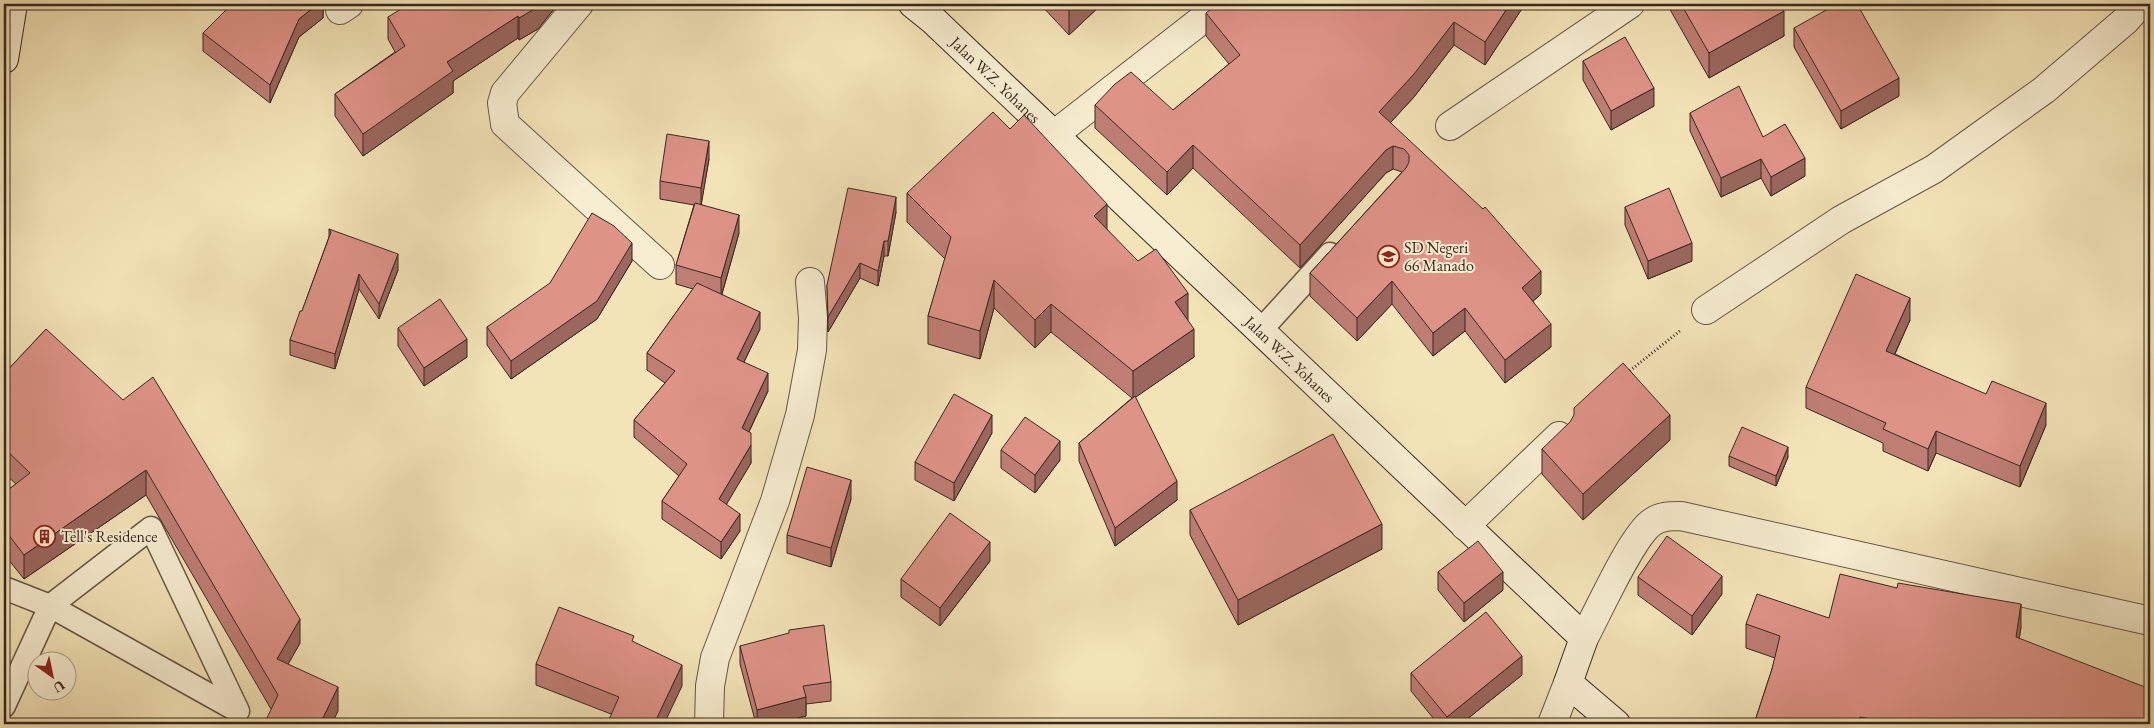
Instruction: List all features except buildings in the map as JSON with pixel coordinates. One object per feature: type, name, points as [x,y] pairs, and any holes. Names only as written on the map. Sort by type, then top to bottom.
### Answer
[{"type":"street","points":[[4,59],[13,4]]},
{"type":"street","points":[[579,4],[505,93],[502,102],[505,124],[660,265]]},
{"type":"street","name":"Jalan W.Z. Yohanes","points":[[913,4],[1055,134],[1584,638]]},
{"type":"street","points":[[1055,134],[1222,4]]},
{"type":"street","points":[[1450,126],[1630,4]]},
{"type":"street","points":[[1706,310],[1842,220],[1934,169],[2044,90],[2126,20],[2140,4]]},
{"type":"street","points":[[709,724],[710,686],[716,658],[775,502],[800,415],[812,350],[813,318],[810,282]]},
{"type":"street","points":[[1466,526],[1559,436]]},
{"type":"street","points":[[1552,724],[1584,638],[1630,552],[1644,531],[1657,519],[1667,516],[1681,516],[2150,621]]},
{"type":"street","points":[[1568,682],[1616,724]]},
{"type":"lane","points":[[1261,330],[1343,240]]},
{"type":"lane","points":[[4,588],[50,606],[238,710],[151,528],[50,606],[4,706]]},
{"type":"path","points":[[1620,380],[1706,310]]},
{"type":"place","name":"SD Negeri 66 Manado","points":[[1388,256]]},
{"type":"place","name":"Tell's Residence","points":[[45,536]]}]
